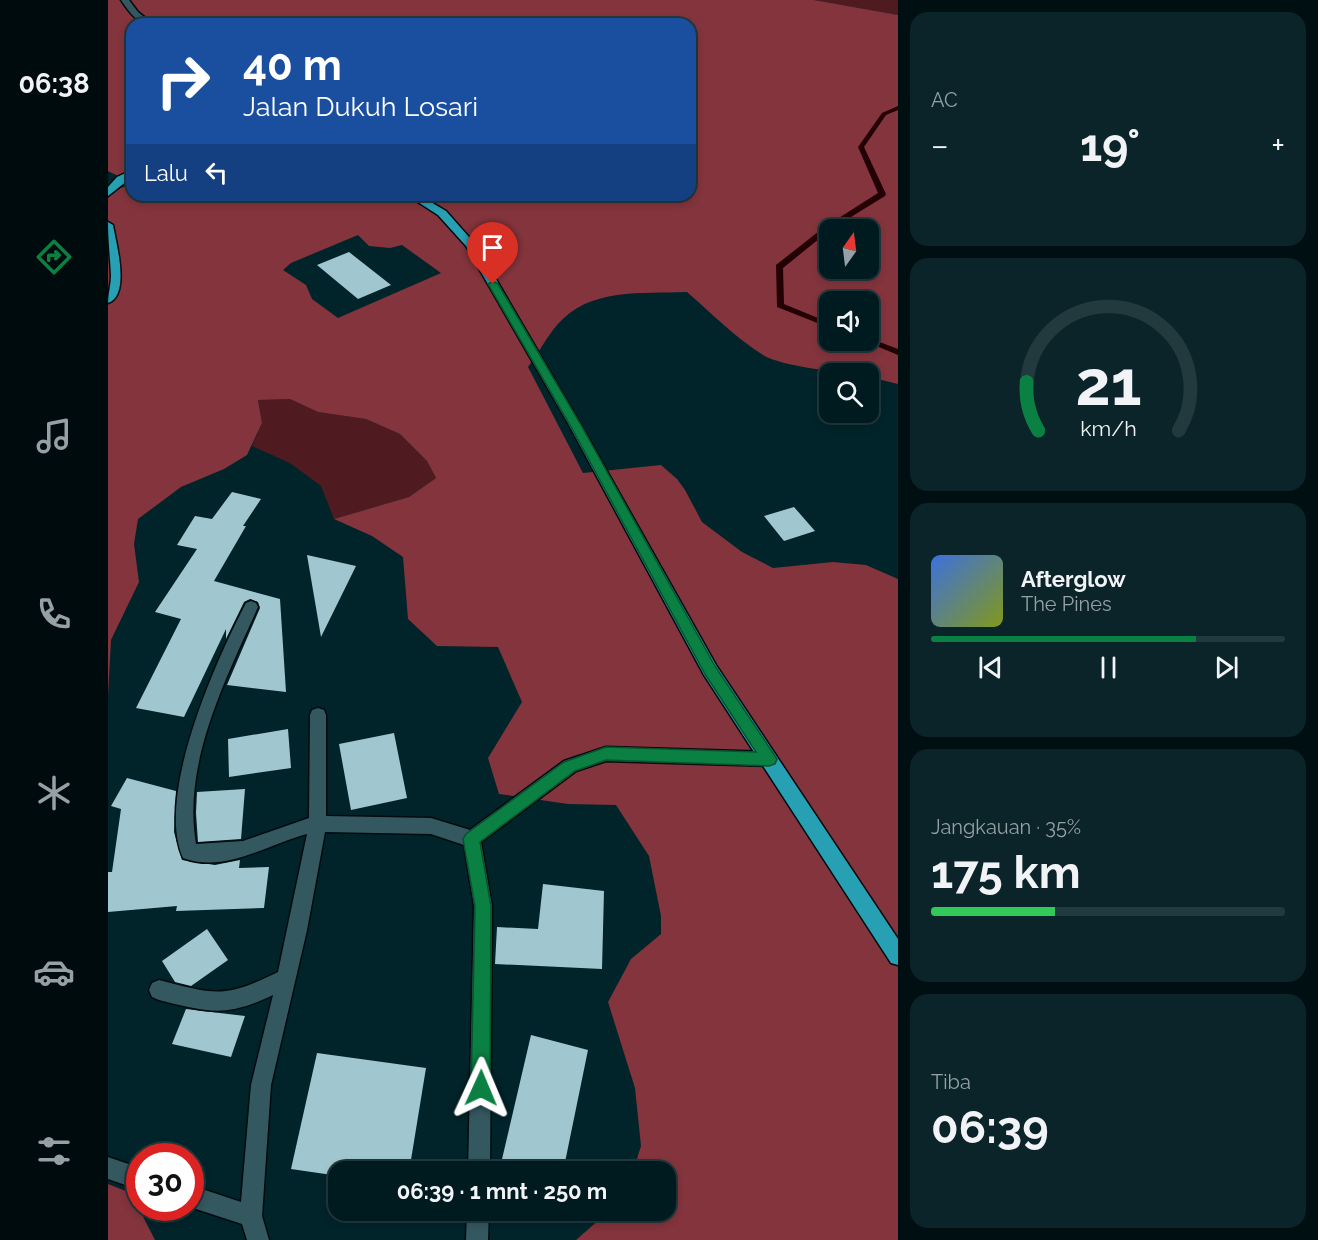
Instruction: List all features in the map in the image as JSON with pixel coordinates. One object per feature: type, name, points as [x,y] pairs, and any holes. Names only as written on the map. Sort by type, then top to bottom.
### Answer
[{"type":"main road","points":[[108,193],[126,176]]},
{"type":"main road","points":[[422,201],[442,213],[471,245],[616,498],[710,670],[898,956]]},
{"type":"main road","points":[[108,225],[117,278],[108,300]]},
{"type":"street","points":[[125,0],[141,18]]},
{"type":"street","points":[[251,607],[202,724],[188,781],[183,836],[189,852],[209,853],[248,848],[297,828],[318,824],[431,826],[471,839]]},
{"type":"street","points":[[258,1240],[251,1216],[261,1085],[287,978],[318,824],[316,792],[318,715]]},
{"type":"street","points":[[471,839],[570,766],[606,753],[769,759]]},
{"type":"street","points":[[471,839],[483,906],[479,1161]]},
{"type":"street","points":[[159,990],[187,997],[225,1002],[254,994],[287,978]]},
{"type":"street","points":[[108,1168],[126,1174]]},
{"type":"street","points":[[204,1201],[251,1216]]},
{"type":"street","points":[[477,1240],[478,1221]]},
{"type":"shaded area","points":[[108,0],[814,0],[898,15],[898,384],[879,379],[879,363],[819,363],[819,369],[772,359],[743,341],[687,292],[617,295],[585,304],[570,313],[557,325],[528,367],[583,473],[661,465],[677,479],[685,490],[702,522],[742,552],[773,568],[833,562],[866,565],[898,579],[898,1240],[576,1240],[598,1221],[676,1221],[676,1161],[636,1161],[641,1146],[635,1088],[608,1002],[631,959],[661,934],[661,916],[649,856],[616,805],[568,804],[499,794],[488,758],[522,702],[498,647],[437,646],[408,619],[403,557],[372,536],[334,519],[409,497],[436,478],[427,461],[400,434],[366,419],[318,412],[290,399],[258,400],[262,423],[247,455],[224,469],[181,487],[138,519],[134,544],[139,582],[111,640],[108,696],[108,191],[126,186],[126,201],[696,201],[696,18],[126,18],[126,180],[108,171]],"holes":[[[358,235],[369,246],[390,248],[402,245],[441,273],[338,318],[312,299],[306,285],[283,270],[291,263]]]},
{"type":"shaded area","points":[[814,0],[898,0],[898,15]]},
{"type":"shaded area","points":[[290,399],[318,412],[366,419],[400,434],[427,461],[436,478],[409,497],[334,519],[321,486],[290,463],[252,446],[262,423],[258,400]]},
{"type":"shaded area","points":[[108,1184],[126,1191],[126,1221],[145,1221],[155,1240],[108,1240]]},
{"type":"building","points":[[349,252],[391,285],[358,299],[317,265]]},
{"type":"building","points":[[232,492],[261,499],[243,526],[246,526],[214,581],[280,599],[286,692],[227,685],[260,608],[258,602],[250,599],[244,602],[226,639],[226,629],[184,717],[136,708],[181,619],[155,612],[197,549],[177,545],[195,516],[212,519]]},
{"type":"building","points":[[794,507],[815,531],[784,541],[764,516]]},
{"type":"building","points":[[307,555],[356,566],[321,637]]},
{"type":"building","points":[[288,729],[291,768],[229,777],[228,739]]},
{"type":"building","points":[[394,733],[407,798],[351,810],[339,744]]},
{"type":"building","points":[[127,778],[176,791],[174,832],[182,860],[215,865],[240,860],[239,868],[269,867],[264,908],[176,911],[177,906],[108,912],[108,872],[112,872],[121,809],[111,806]]},
{"type":"building","points":[[245,789],[241,839],[198,842],[197,792]]},
{"type":"building","points":[[543,884],[604,891],[602,969],[495,964],[497,927],[538,929]]},
{"type":"building","points":[[207,929],[228,960],[191,986],[175,982],[162,961]]},
{"type":"building","points":[[186,1009],[245,1016],[231,1057],[172,1044]]},
{"type":"building","points":[[531,1035],[588,1050],[565,1161],[502,1161]]},
{"type":"building","points":[[317,1053],[426,1068],[411,1161],[328,1161],[328,1174],[291,1169]]},
{"type":"waterway","points":[[819,321],[780,305],[779,267],[826,230],[882,194],[861,147],[884,114],[898,108]]},
{"type":"waterway","points":[[879,345],[898,352]]},
{"type":"route","points":[[481,1088],[483,906],[471,839],[570,766],[606,753],[769,759],[710,670],[646,551],[493,284]]}]
